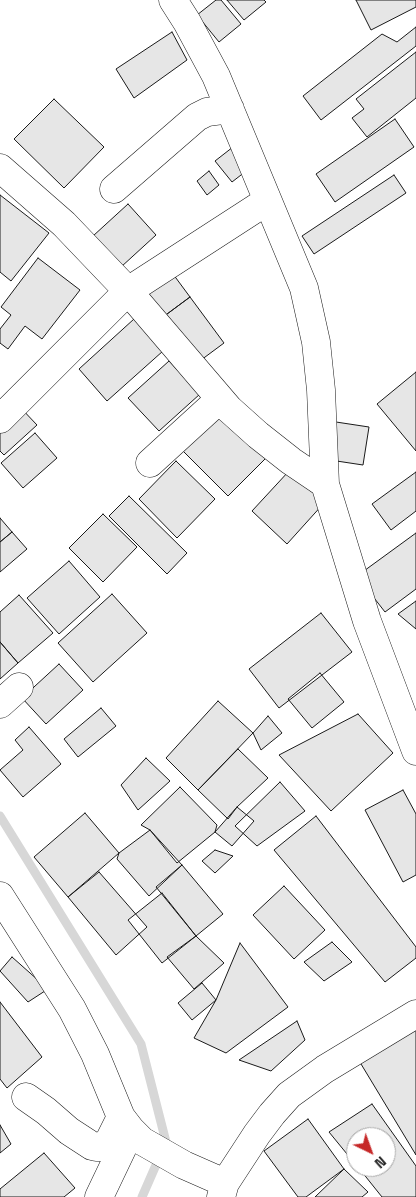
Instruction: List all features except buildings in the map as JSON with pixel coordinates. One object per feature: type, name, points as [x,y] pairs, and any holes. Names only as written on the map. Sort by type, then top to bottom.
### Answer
[{"type":"street","points":[[183,3],[216,76],[304,288],[316,342],[321,390],[325,484],[367,621],[416,751]]},
{"type":"street","points":[[114,189],[197,117],[207,112],[230,109]]},
{"type":"street","points":[[0,168],[64,224],[128,291],[229,409],[291,461],[325,484]]},
{"type":"street","points":[[0,419],[128,291],[267,201]]},
{"type":"street","points":[[150,463],[220,398]]},
{"type":"street","points":[[0,896],[72,1009],[131,1129],[223,1190],[272,1114],[289,1095],[325,1069],[416,1014]]},
{"type":"street","points":[[26,1096],[69,1131],[96,1147],[101,1147],[108,1141],[131,1129]]},
{"type":"street","points":[[99,1197],[131,1129]]},
{"type":"waterway","points":[[0,816],[141,1044],[166,1142],[142,1197]]}]
